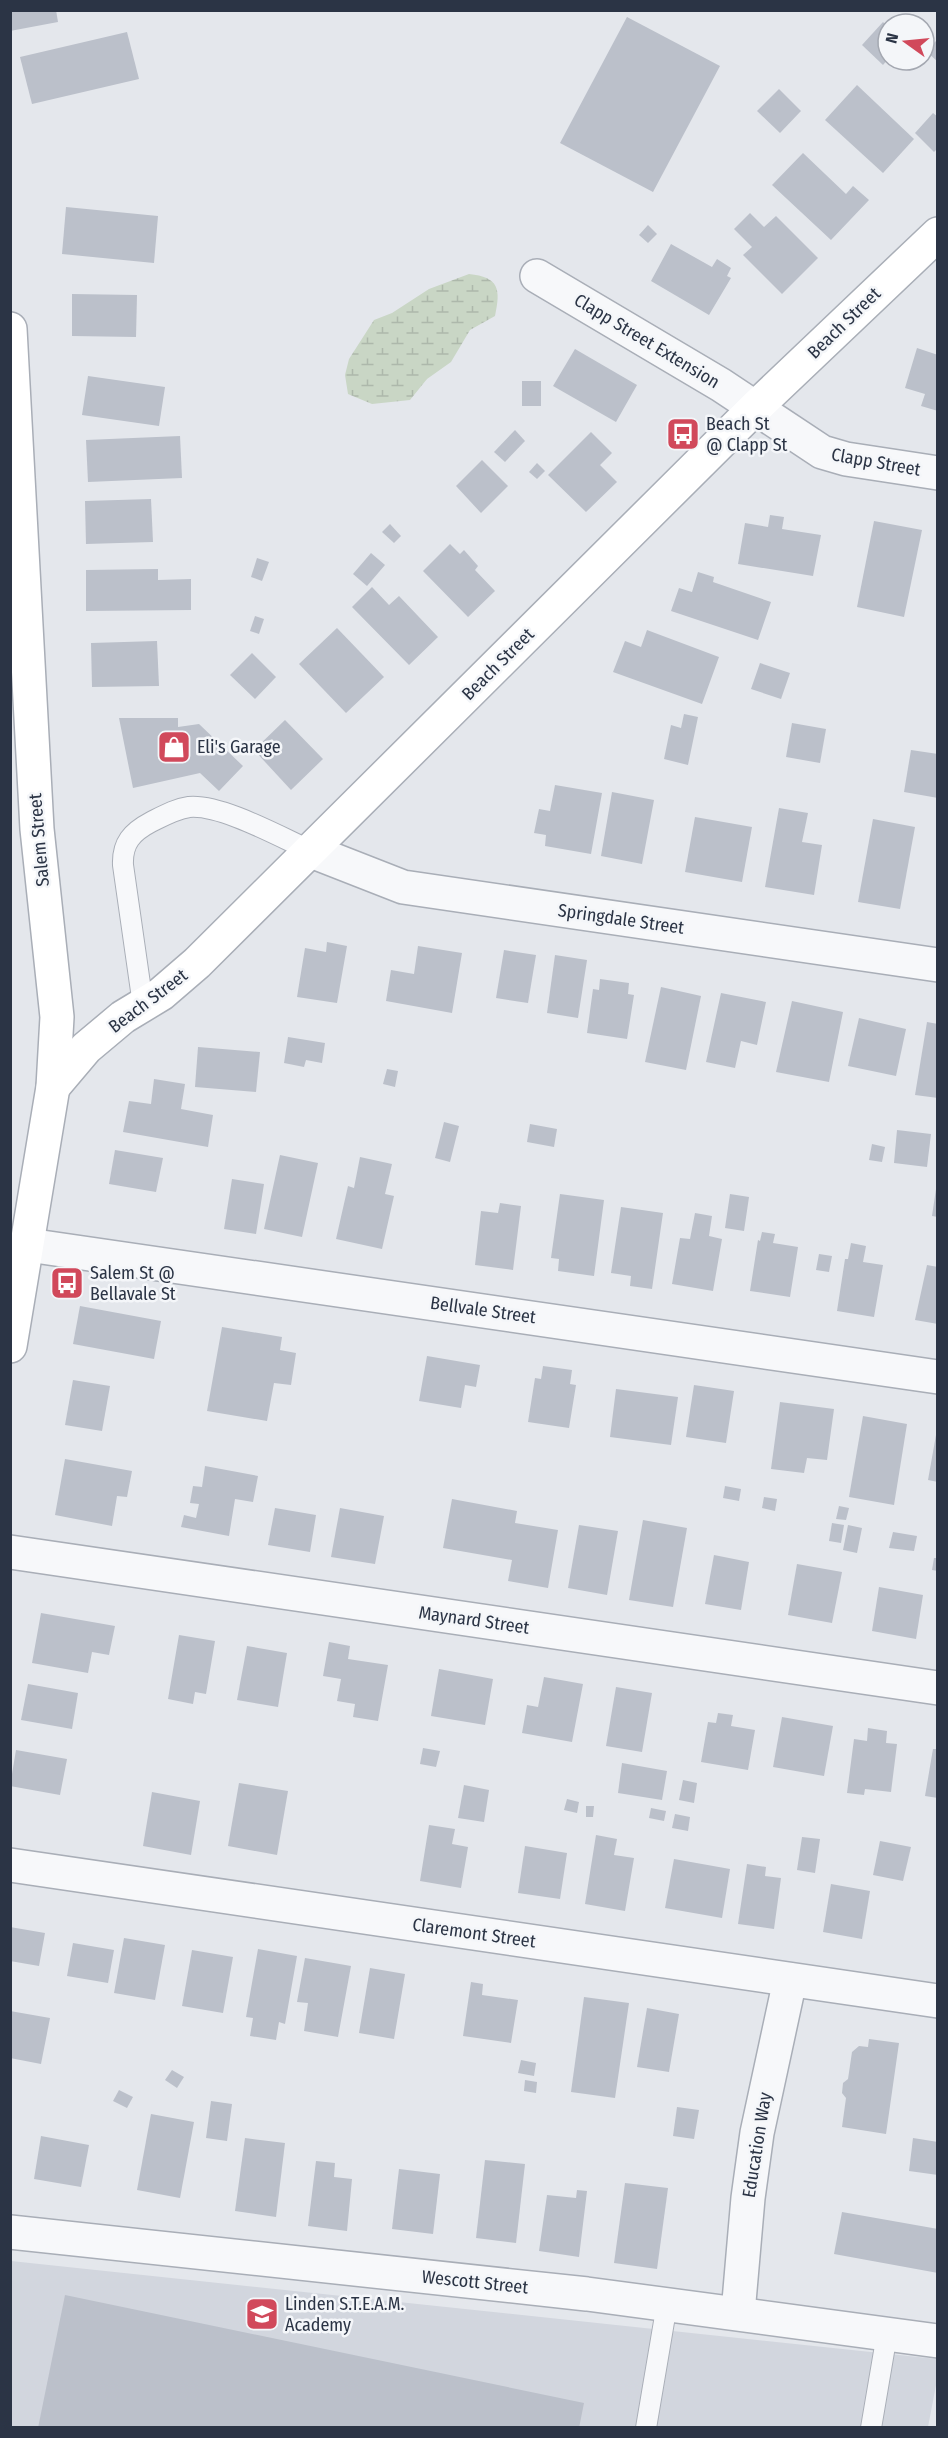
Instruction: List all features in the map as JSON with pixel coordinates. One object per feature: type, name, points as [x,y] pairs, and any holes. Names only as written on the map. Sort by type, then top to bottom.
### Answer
[{"type":"main road","name":"Beach Street","points":[[53,1087],[86,1048],[123,1017],[161,994],[197,963],[756,407],[938,234]]},
{"type":"main road","name":"Salem Street","points":[[10,329],[37,829],[57,1017],[53,1087],[10,1346]]},
{"type":"street","name":"Clapp Street Extension","points":[[537,276],[756,407]]},
{"type":"street","name":"Clapp Street","points":[[756,407],[830,455],[938,473]]},
{"type":"street","name":"Springdale Street","points":[[311,851],[407,888],[938,964]]},
{"type":"street","name":"Bellvale Street","points":[[28,1245],[938,1377]]},
{"type":"street","name":"Maynard Street","points":[[10,1552],[938,1688]]},
{"type":"street","name":"Claremont Street","points":[[10,1865],[938,2001]]},
{"type":"street","name":"Education Way","points":[[738,2313],[748,2198],[757,2133],[790,1980]]},
{"type":"street","name":"Wescott Street","points":[[10,2232],[667,2304],[938,2341]]},
{"type":"lane","points":[[143,1005],[123,865],[125,845],[137,830],[178,809],[200,807],[222,813],[311,851]]},
{"type":"lane","points":[[646,2427],[667,2304]]},
{"type":"lane","points":[[871,2427],[887,2334]]},
{"type":"shaded area","name":"Linden S.T.E.A.M. Academy","points":[[11,2261],[937,2359],[937,2380],[928,2427],[11,2428]]},
{"type":"green space","points":[[469,274],[487,278],[496,286],[498,298],[495,316],[470,330],[451,362],[427,379],[410,400],[372,404],[348,394],[345,375],[349,359],[374,320],[392,313],[429,289]]},
{"type":"building","points":[[10,10],[56,10],[58,22],[10,31]]},
{"type":"building","points":[[627,17],[720,66],[653,192],[560,143]]},
{"type":"building","points":[[876,30],[876,58],[862,45]]},
{"type":"building","points":[[127,32],[139,79],[32,104],[20,57]]},
{"type":"building","points":[[938,39],[938,62],[936,60],[936,41]]},
{"type":"building","points":[[857,85],[914,139],[883,173],[825,120]]},
{"type":"building","points":[[779,89],[801,111],[780,133],[757,111]]},
{"type":"building","points":[[933,113],[938,117],[938,148],[934,152],[915,133]]},
{"type":"building","points":[[803,153],[846,194],[853,186],[869,200],[831,240],[772,185]]},
{"type":"building","points":[[66,207],[158,216],[154,263],[62,254]]},
{"type":"building","points":[[750,213],[764,227],[776,216],[818,258],[782,294],[743,255],[752,247],[734,229]]},
{"type":"building","points":[[648,225],[657,234],[648,243],[639,235]]},
{"type":"building","points":[[671,244],[712,267],[717,259],[731,268],[727,276],[731,278],[709,315],[651,281]]},
{"type":"building","points":[[72,294],[137,295],[136,337],[72,336]]},
{"type":"building","points":[[917,348],[938,355],[938,411],[921,406],[925,394],[905,388]]},
{"type":"building","points":[[575,349],[637,385],[616,422],[553,386]]},
{"type":"building","points":[[88,376],[165,387],[159,426],[82,415]]},
{"type":"building","points":[[522,381],[541,381],[541,406],[522,406]]},
{"type":"building","points":[[515,430],[525,441],[505,462],[494,452]]},
{"type":"building","points":[[591,432],[612,453],[600,465],[617,482],[586,512],[548,475]]},
{"type":"building","points":[[180,436],[182,478],[88,482],[86,440]]},
{"type":"building","points":[[482,460],[508,486],[481,513],[456,486]]},
{"type":"building","points":[[537,463],[545,471],[537,479],[529,472]]},
{"type":"building","points":[[151,499],[153,542],[86,544],[85,501]]},
{"type":"building","points":[[770,515],[784,517],[782,529],[821,535],[813,576],[738,564],[745,523],[768,527]]},
{"type":"building","points":[[874,521],[922,530],[904,617],[857,607]]},
{"type":"building","points":[[390,524],[401,536],[394,543],[382,532]]},
{"type":"building","points":[[450,544],[460,554],[464,550],[478,566],[475,570],[495,591],[468,617],[423,571]]},
{"type":"building","points":[[371,553],[385,565],[367,586],[353,574]]},
{"type":"building","points":[[257,558],[269,562],[262,581],[251,577]]},
{"type":"building","points":[[158,569],[158,580],[191,579],[191,610],[86,611],[86,570]]},
{"type":"building","points":[[698,572],[714,577],[713,582],[771,602],[758,640],[671,611],[679,588],[692,592]]},
{"type":"building","points":[[372,587],[389,605],[399,596],[438,637],[409,665],[352,607]]},
{"type":"building","points":[[255,616],[264,619],[259,634],[250,631]]},
{"type":"building","points":[[337,628],[384,677],[346,713],[299,664]]},
{"type":"building","points":[[647,630],[719,657],[702,704],[613,672],[625,641],[641,647]]},
{"type":"building","points":[[157,641],[159,686],[92,687],[91,643]]},
{"type":"building","points":[[252,653],[276,677],[255,699],[230,675]]},
{"type":"building","points":[[760,663],[790,673],[781,699],[751,689]]},
{"type":"building","points":[[684,714],[698,717],[688,765],[664,759],[671,725],[681,728]]},
{"type":"building","name":"Eli's Garage","points":[[119,718],[178,718],[178,727],[199,724],[243,766],[219,791],[200,773],[133,788]]},
{"type":"building","points":[[285,720],[323,759],[291,790],[254,750]]},
{"type":"building","points":[[792,723],[826,729],[820,763],[786,757]]},
{"type":"building","points":[[911,750],[938,754],[938,798],[904,792]]},
{"type":"building","points":[[555,785],[602,793],[591,854],[545,846],[546,835],[534,833],[539,809],[550,811]]},
{"type":"building","points":[[612,792],[654,800],[642,864],[601,856]]},
{"type":"building","points":[[779,808],[808,813],[802,842],[822,845],[814,895],[765,887]]},
{"type":"building","points":[[695,817],[752,827],[742,882],[685,872]]},
{"type":"building","points":[[873,819],[915,827],[900,909],[858,902]]},
{"type":"building","points":[[327,942],[347,946],[337,1003],[297,997],[305,948],[326,952]]},
{"type":"building","points":[[418,946],[462,953],[452,1013],[386,1001],[391,970],[414,974]]},
{"type":"building","points":[[504,950],[536,955],[528,1003],[496,998]]},
{"type":"building","points":[[555,955],[587,960],[578,1018],[547,1013]]},
{"type":"building","points":[[600,979],[629,983],[628,994],[634,995],[627,1039],[587,1033],[593,989],[599,990]]},
{"type":"building","points":[[661,987],[701,996],[686,1070],[645,1062]]},
{"type":"building","points":[[721,993],[766,1002],[757,1045],[741,1041],[735,1068],[706,1062]]},
{"type":"building","points":[[792,1001],[843,1012],[829,1082],[776,1072]]},
{"type":"building","points":[[859,1018],[906,1029],[896,1076],[848,1066]]},
{"type":"building","points":[[927,1022],[938,1024],[938,1098],[915,1095]]},
{"type":"building","points":[[288,1037],[325,1043],[322,1063],[306,1060],[304,1067],[284,1063]]},
{"type":"building","points":[[198,1047],[260,1052],[256,1092],[195,1087]]},
{"type":"building","points":[[387,1069],[398,1071],[395,1087],[383,1084]]},
{"type":"building","points":[[154,1079],[185,1084],[181,1109],[213,1115],[208,1147],[123,1132],[129,1101],[151,1104]]},
{"type":"building","points":[[444,1122],[459,1126],[450,1162],[435,1158]]},
{"type":"building","points":[[530,1124],[557,1129],[554,1147],[527,1142]]},
{"type":"building","points":[[897,1130],[931,1134],[927,1167],[894,1163]]},
{"type":"building","points":[[872,1144],[885,1147],[882,1162],[869,1160]]},
{"type":"building","points":[[115,1150],[163,1158],[156,1192],[109,1184]]},
{"type":"building","points":[[280,1155],[318,1163],[302,1237],[264,1229]]},
{"type":"building","points":[[360,1157],[392,1164],[385,1194],[394,1196],[382,1249],[336,1239],[348,1186],[354,1188]]},
{"type":"building","points":[[232,1179],[264,1184],[256,1234],[224,1229]]},
{"type":"building","points":[[936,1189],[938,1189],[938,1217],[932,1216]]},
{"type":"building","points":[[560,1194],[604,1200],[594,1276],[558,1271],[559,1259],[551,1258]]},
{"type":"building","points":[[730,1194],[749,1197],[744,1231],[725,1228]]},
{"type":"building","points":[[500,1203],[521,1206],[513,1270],[475,1265],[481,1211],[498,1213]]},
{"type":"building","points":[[621,1207],[663,1213],[652,1289],[630,1286],[631,1276],[611,1273]]},
{"type":"building","points":[[695,1213],[712,1216],[709,1236],[722,1239],[713,1291],[672,1284],[680,1238],[690,1239]]},
{"type":"building","points":[[762,1232],[775,1234],[773,1243],[798,1247],[790,1297],[750,1291],[758,1240],[760,1241]]},
{"type":"building","points":[[851,1243],[866,1246],[863,1262],[883,1265],[874,1317],[837,1311],[845,1259],[848,1259]]},
{"type":"building","points":[[819,1254],[832,1256],[829,1272],[816,1270]]},
{"type":"building","points":[[927,1265],[938,1267],[938,1324],[915,1320]]},
{"type":"building","points":[[80,1306],[161,1321],[154,1359],[73,1344]]},
{"type":"building","points":[[222,1327],[282,1337],[280,1350],[296,1353],[291,1385],[274,1383],[267,1421],[207,1411]]},
{"type":"building","points":[[427,1356],[480,1365],[476,1387],[465,1385],[461,1408],[419,1401]]},
{"type":"building","points":[[543,1366],[572,1370],[570,1384],[576,1385],[569,1428],[528,1422],[535,1378],[541,1379]]},
{"type":"building","points":[[73,1380],[110,1386],[102,1431],[65,1425]]},
{"type":"building","points":[[694,1385],[734,1391],[726,1443],[686,1437]]},
{"type":"building","points":[[616,1389],[678,1397],[671,1445],[610,1437]]},
{"type":"building","points":[[780,1402],[834,1409],[827,1460],[807,1458],[804,1473],[771,1469]]},
{"type":"building","points":[[863,1416],[907,1424],[894,1505],[849,1497]]},
{"type":"building","points":[[936,1435],[938,1435],[938,1482],[928,1480]]},
{"type":"building","points":[[65,1459],[132,1471],[127,1497],[117,1496],[112,1526],[55,1515]]},
{"type":"building","points":[[205,1466],[258,1476],[253,1502],[235,1499],[229,1536],[181,1527],[184,1515],[196,1518],[199,1504],[190,1503],[193,1486],[202,1487]]},
{"type":"building","points":[[725,1486],[741,1489],[739,1501],[723,1498]]},
{"type":"building","points":[[764,1497],[777,1499],[775,1511],[762,1508]]},
{"type":"building","points":[[452,1499],[517,1511],[515,1523],[558,1530],[548,1588],[508,1581],[512,1560],[443,1548]]},
{"type":"building","points":[[839,1506],[849,1508],[846,1520],[836,1519]]},
{"type":"building","points":[[275,1508],[316,1515],[310,1552],[268,1545]]},
{"type":"building","points":[[340,1508],[384,1516],[375,1564],[331,1557]]},
{"type":"building","points":[[643,1520],[687,1528],[673,1607],[629,1600]]},
{"type":"building","points":[[832,1523],[844,1525],[841,1543],[829,1541]]},
{"type":"building","points":[[579,1525],[618,1531],[607,1595],[568,1588]]},
{"type":"building","points":[[848,1525],[862,1528],[857,1553],[843,1550]]},
{"type":"building","points":[[893,1532],[917,1536],[914,1551],[889,1548]]},
{"type":"building","points":[[714,1555],[749,1562],[741,1610],[705,1604]]},
{"type":"building","points":[[934,1558],[938,1558],[938,1571],[932,1570]]},
{"type":"building","points":[[797,1564],[842,1572],[832,1623],[788,1615]]},
{"type":"building","points":[[879,1587],[923,1595],[916,1639],[872,1631]]},
{"type":"building","points":[[41,1613],[115,1626],[109,1655],[92,1652],[88,1673],[32,1663]]},
{"type":"building","points":[[179,1635],[215,1641],[206,1694],[195,1692],[193,1704],[168,1699]]},
{"type":"building","points":[[329,1642],[350,1646],[348,1659],[388,1665],[378,1721],[353,1717],[355,1704],[337,1701],[341,1679],[323,1676]]},
{"type":"building","points":[[247,1646],[287,1653],[278,1707],[237,1700]]},
{"type":"building","points":[[439,1669],[493,1679],[485,1725],[431,1716]]},
{"type":"building","points":[[544,1677],[583,1684],[572,1742],[522,1733],[527,1705],[538,1707]]},
{"type":"building","points":[[28,1684],[78,1693],[72,1729],[21,1720]]},
{"type":"building","points":[[616,1687],[652,1693],[642,1752],[606,1746]]},
{"type":"building","points":[[718,1713],[733,1715],[731,1726],[755,1730],[748,1770],[701,1762],[708,1722],[716,1723]]},
{"type":"building","points":[[782,1717],[833,1726],[824,1776],[773,1767]]},
{"type":"building","points":[[868,1728],[887,1731],[886,1743],[897,1744],[891,1792],[865,1789],[864,1795],[847,1793],[854,1739],[867,1741]]},
{"type":"building","points":[[423,1748],[440,1751],[436,1767],[420,1764]]},
{"type":"building","points":[[933,1749],[938,1749],[938,1798],[925,1796]]},
{"type":"building","points":[[16,1750],[67,1759],[60,1795],[10,1786]]},
{"type":"building","points":[[622,1763],[667,1771],[662,1800],[618,1793]]},
{"type":"building","points":[[683,1780],[697,1783],[694,1803],[679,1800]]},
{"type":"building","points":[[239,1783],[288,1791],[277,1855],[228,1846]]},
{"type":"building","points":[[464,1785],[489,1790],[484,1822],[458,1818]]},
{"type":"building","points":[[152,1792],[200,1801],[191,1855],[143,1846]]},
{"type":"building","points":[[567,1799],[579,1802],[577,1813],[564,1810]]},
{"type":"building","points":[[586,1806],[594,1806],[593,1817],[586,1817]]},
{"type":"building","points":[[651,1808],[666,1811],[664,1821],[649,1818]]},
{"type":"building","points":[[675,1814],[690,1817],[688,1831],[672,1828]]},
{"type":"building","points":[[429,1825],[455,1829],[452,1844],[468,1847],[461,1888],[420,1881]]},
{"type":"building","points":[[596,1835],[617,1839],[614,1855],[634,1858],[625,1911],[585,1904]]},
{"type":"building","points":[[802,1837],[820,1839],[815,1873],[797,1870]]},
{"type":"building","points":[[880,1841],[911,1847],[903,1881],[873,1875]]},
{"type":"building","points":[[525,1846],[567,1853],[560,1899],[518,1893]]},
{"type":"building","points":[[674,1859],[730,1869],[722,1918],[665,1908]]},
{"type":"building","points":[[747,1864],[766,1867],[765,1876],[781,1878],[774,1929],[738,1924]]},
{"type":"building","points":[[831,1884],[870,1891],[862,1939],[823,1932]]},
{"type":"building","points":[[10,1927],[45,1933],[39,1966],[10,1961]]},
{"type":"building","points":[[124,1938],[165,1945],[155,2000],[114,1993]]},
{"type":"building","points":[[73,1943],[114,1950],[108,1983],[67,1976]]},
{"type":"building","points":[[258,1949],[297,1956],[285,2024],[279,2022],[276,2040],[250,2036],[253,2018],[246,2017]]},
{"type":"building","points":[[192,1950],[233,1957],[223,2013],[182,2006]]},
{"type":"building","points":[[305,1958],[351,1966],[338,2037],[304,2031],[308,2003],[297,2002]]},
{"type":"building","points":[[370,1968],[405,1974],[394,2039],[359,2033]]},
{"type":"building","points":[[471,1982],[483,1984],[482,1995],[518,2000],[511,2043],[463,2036]]},
{"type":"building","points":[[584,1997],[629,2003],[615,2098],[571,2092]]},
{"type":"building","points":[[647,2008],[679,2014],[669,2072],[637,2067]]},
{"type":"building","points":[[10,2011],[50,2018],[41,2064],[10,2058]]},
{"type":"building","points":[[869,2039],[899,2043],[886,2134],[842,2127],[846,2098],[842,2093],[843,2083],[848,2079],[852,2052],[859,2046],[868,2047]]},
{"type":"building","points":[[521,2060],[536,2063],[534,2076],[518,2073]]},
{"type":"building","points":[[172,2070],[184,2077],[177,2088],[165,2080]]},
{"type":"building","points":[[525,2080],[537,2082],[536,2093],[524,2091]]},
{"type":"building","points":[[119,2090],[133,2097],[127,2108],[113,2101]]},
{"type":"building","points":[[211,2101],[232,2104],[227,2141],[206,2138]]},
{"type":"building","points":[[677,2107],[699,2110],[694,2139],[673,2136]]},
{"type":"building","points":[[151,2114],[194,2122],[180,2198],[137,2190]]},
{"type":"building","points":[[41,2136],[89,2145],[81,2187],[34,2179]]},
{"type":"building","points":[[245,2138],[285,2143],[276,2217],[235,2211]]},
{"type":"building","points":[[913,2138],[938,2142],[938,2175],[909,2171]]},
{"type":"building","points":[[485,2160],[525,2164],[516,2243],[476,2238]]},
{"type":"building","points":[[316,2161],[335,2163],[334,2177],[352,2179],[347,2231],[308,2226]]},
{"type":"building","points":[[399,2169],[440,2174],[433,2234],[392,2229]]},
{"type":"building","points":[[625,2183],[668,2188],[657,2269],[614,2263]]},
{"type":"building","points":[[577,2190],[587,2191],[579,2257],[539,2251],[547,2195],[576,2198]]},
{"type":"building","points":[[842,2212],[938,2229],[938,2273],[834,2254]]},
{"type":"building","points":[[65,2295],[584,2403],[579,2428],[38,2428]]},
{"type":"place","name":"Beach St @ Clapp St","points":[[683,434]]},
{"type":"place","name":"Eli's Garage","points":[[174,747]]},
{"type":"place","name":"Salem St @ Bellavale St","points":[[67,1283]]},
{"type":"place","name":"Linden S.T.E.A.M. Academy","points":[[262,2314]]}]
